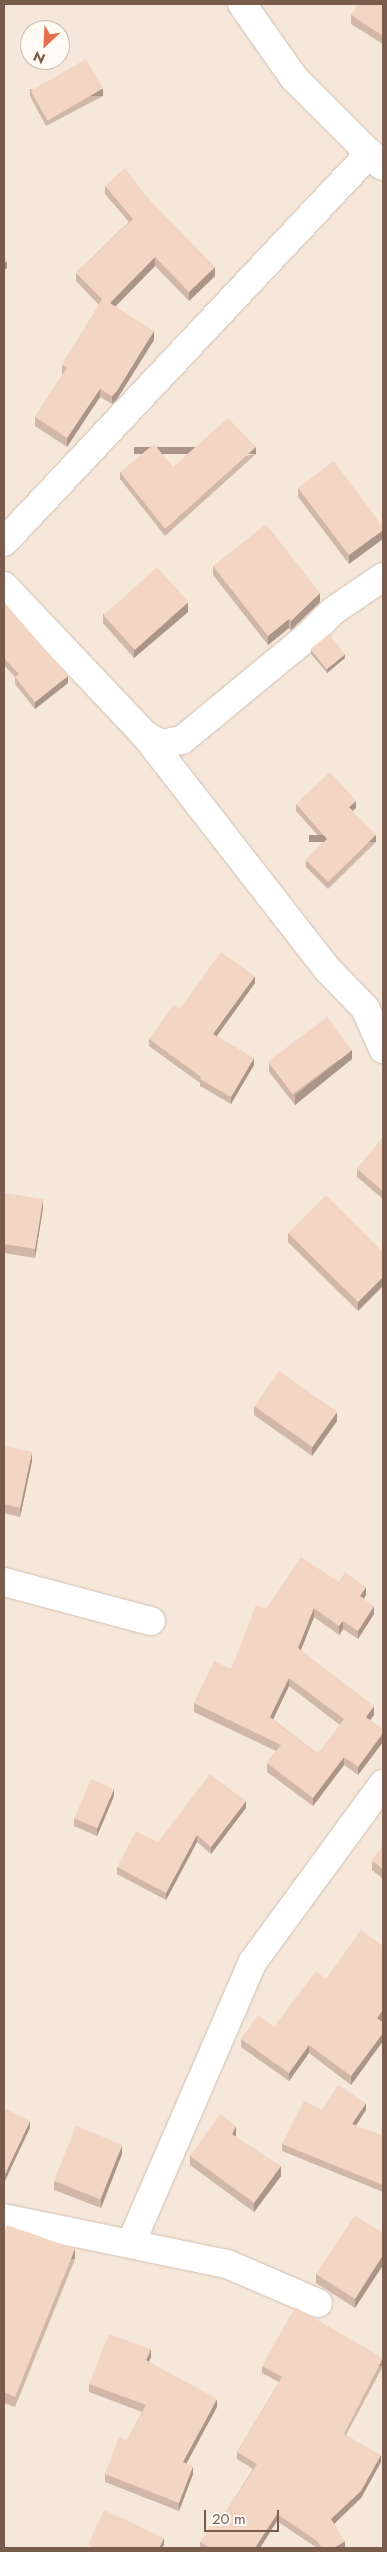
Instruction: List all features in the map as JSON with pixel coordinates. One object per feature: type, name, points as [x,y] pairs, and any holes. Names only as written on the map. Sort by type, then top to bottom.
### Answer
[{"type":"street","points":[[4,542],[377,160],[294,78],[242,4]]},
{"type":"street","points":[[144,735],[161,744],[182,740],[306,637],[333,611],[383,577]]},
{"type":"street","points":[[4,586],[144,735],[329,971],[365,1008],[383,1049]]},
{"type":"street","points":[[4,1582],[151,1621]]},
{"type":"street","points":[[131,2243],[252,1963],[383,1784]]},
{"type":"street","points":[[4,2218],[227,2264],[318,2303]]},
{"type":"shaded area","points":[[4,4],[383,4],[383,2548],[4,2548]]},
{"type":"building","points":[[358,4],[383,4],[383,36],[351,15]]},
{"type":"building","points":[[86,59],[103,88],[48,120],[31,91],[70,70]]},
{"type":"building","points":[[125,168],[146,196],[215,267],[189,292],[155,257],[110,303],[154,331],[117,391],[112,396],[100,389],[67,438],[35,417],[67,368],[62,365],[102,299],[76,273],[133,219],[105,186]]},
{"type":"building","points":[[228,418],[256,447],[165,529],[120,472],[154,444],[173,467]]},
{"type":"building","points":[[334,461],[383,527],[383,530],[349,555],[298,488]]},
{"type":"building","points":[[266,524],[320,593],[291,621],[289,619],[268,636],[213,566]]},
{"type":"building","points":[[157,567],[188,602],[135,650],[103,615]]},
{"type":"building","points":[[4,602],[68,676],[35,702],[15,677],[19,674],[4,658]]},
{"type":"building","points":[[329,634],[345,654],[327,669],[310,649]]},
{"type":"building","points":[[330,772],[356,801],[349,807],[376,835],[328,882],[306,860],[327,839],[296,804]]},
{"type":"building","points":[[221,952],[255,976],[213,1034],[254,1058],[231,1097],[200,1079],[201,1077],[149,1039],[174,1004],[180,1009]]},
{"type":"building","points":[[327,1017],[352,1050],[293,1094],[268,1062]]},
{"type":"building","points":[[383,1138],[383,1191],[357,1169]]},
{"type":"building","points":[[4,1193],[43,1199],[35,1249],[4,1244]]},
{"type":"building","points":[[326,1195],[383,1252],[383,1277],[358,1302],[288,1233]]},
{"type":"building","points":[[279,1371],[337,1412],[312,1447],[254,1406]]},
{"type":"building","points":[[4,1446],[32,1452],[20,1508],[4,1504]]},
{"type":"building","points":[[301,1557],[339,1582],[345,1572],[366,1587],[360,1596],[374,1606],[358,1631],[343,1621],[339,1626],[314,1608],[298,1648],[374,1706],[366,1717],[383,1730],[383,1733],[358,1767],[344,1757],[313,1798],[267,1763],[281,1745],[194,1703],[214,1661],[231,1669],[256,1605],[266,1609]],"holes":[[[289,1678],[344,1719],[318,1754],[270,1717]]]},
{"type":"building","points":[[210,1774],[246,1801],[211,1847],[197,1835],[166,1893],[117,1867],[136,1831],[158,1842]]},
{"type":"building","points":[[91,1779],[114,1789],[97,1828],[74,1819]]},
{"type":"building","points":[[383,1846],[383,1869],[372,1861]]},
{"type":"building","points":[[361,1930],[383,1946],[383,2010],[377,2018],[383,2023],[383,2033],[351,2076],[309,2045],[289,2073],[241,2039],[258,2015],[274,2027],[316,1971],[326,1979]]},
{"type":"building","points":[[338,2085],[366,2103],[352,2124],[383,2136],[383,2185],[282,2144],[304,2101],[322,2110]]},
{"type":"building","points":[[4,2108],[30,2121],[4,2176]]},
{"type":"building","points":[[220,2114],[236,2126],[232,2134],[281,2166],[254,2203],[190,2156]]},
{"type":"building","points":[[76,2126],[122,2145],[100,2199],[54,2181]]},
{"type":"building","points":[[355,2215],[383,2233],[383,2255],[355,2299],[316,2274]]},
{"type":"building","points":[[7,2225],[75,2249],[15,2397],[4,2392],[4,2233]]},
{"type":"building","points":[[295,2307],[383,2358],[344,2434],[381,2455],[361,2491],[331,2519],[345,2541],[334,2548],[322,2548],[317,2541],[277,2514],[255,2548],[210,2548],[200,2542],[212,2523],[217,2526],[257,2464],[237,2452],[282,2377],[262,2366]]},
{"type":"building","points":[[109,2334],[151,2349],[146,2360],[217,2399],[183,2462],[193,2466],[179,2503],[105,2474],[119,2437],[127,2440],[146,2405],[89,2384]]},
{"type":"building","points":[[104,2510],[164,2538],[159,2548],[94,2548],[88,2545]]}]
